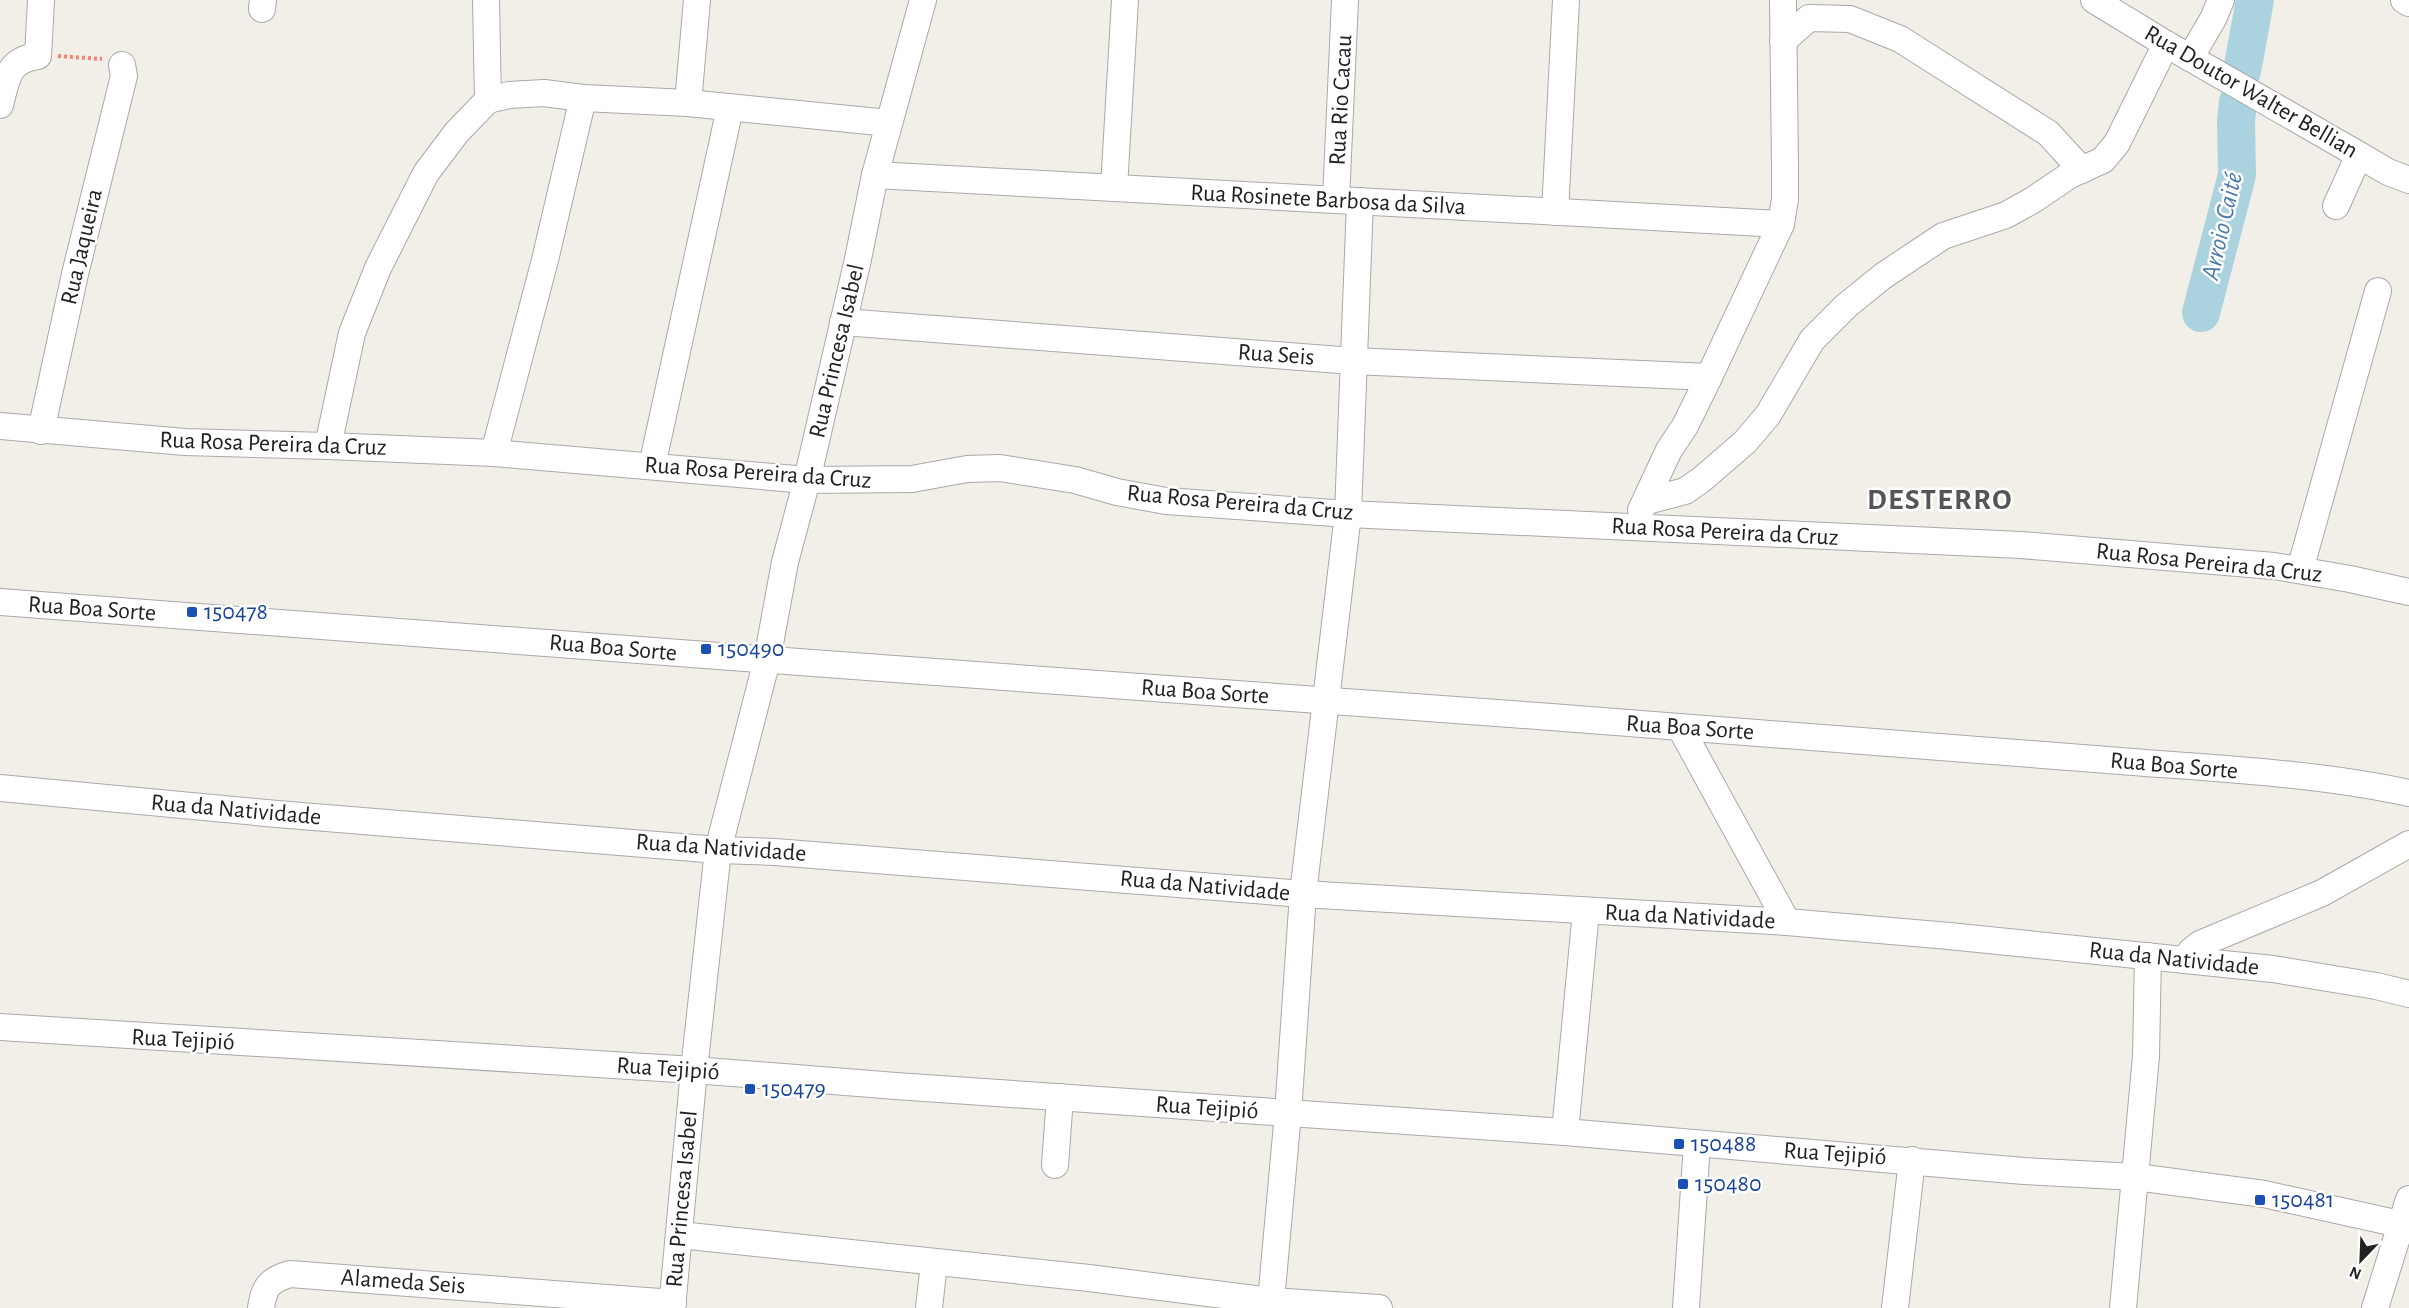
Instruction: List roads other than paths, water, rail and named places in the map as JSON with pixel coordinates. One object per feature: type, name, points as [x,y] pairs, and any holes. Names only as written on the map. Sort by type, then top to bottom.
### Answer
[{"type":"street","points":[[0,105],[7,77],[27,59],[41,0]]},
{"type":"street","points":[[486,0],[488,100]]},
{"type":"street","points":[[688,103],[697,0]]},
{"type":"street","name":"Rua Princesa Isabel","points":[[673,1305],[694,1070],[718,850],[767,660],[785,562],[807,480],[875,176],[923,0]]},
{"type":"street","points":[[1114,188],[1125,0]]},
{"type":"street","name":"Rua Rio Cacau","points":[[1271,1301],[1288,1113],[1303,894],[1348,514],[1353,361],[1345,0]]},
{"type":"street","points":[[1555,212],[1566,0]]},
{"type":"street","points":[[1630,528],[1647,501],[1670,450],[1685,426],[1781,224],[1785,199],[1783,0]]},
{"type":"street","name":"Rua Doutor Walter Bellian","points":[[2094,0],[2388,172],[2409,180]]},
{"type":"street","points":[[2190,58],[2213,19],[2220,0]]},
{"type":"street","points":[[2404,0],[2409,3]]},
{"type":"street","points":[[1783,41],[1809,18],[1850,19],[1900,39],[2048,133],[2082,170]]},
{"type":"street","points":[[1647,501],[1685,491],[1745,442],[1768,415],[1812,340],[1846,306],[1883,276],[1943,236],[2006,215],[2103,160],[2117,143],[2166,44]]},
{"type":"street","name":"Rua Jaqueira","points":[[42,431],[75,274],[124,76],[122,65]]},
{"type":"street","points":[[328,446],[352,333],[378,268],[426,172],[457,132],[488,100],[509,95],[544,93],[583,98],[688,103],[889,123]]},
{"type":"street","points":[[494,453],[545,260],[583,98]]},
{"type":"street","points":[[652,466],[730,108]]},
{"type":"street","points":[[2336,206],[2359,155]]},
{"type":"street","name":"Rua Rosinete Barbosa da Silva","points":[[875,176],[1781,224]]},
{"type":"street","points":[[2300,570],[2378,291]]},
{"type":"street","name":"Rua Seis","points":[[843,322],[1353,361],[1709,377]]},
{"type":"street","name":"Rua Rosa Pereira da Cruz","points":[[0,426],[185,442],[494,453],[807,480],[912,479],[967,469],[1000,468],[1075,480],[1117,492],[1166,501],[1348,514],[2021,546],[2274,566],[2409,592]]},
{"type":"street","name":"Rua Boa Sorte","points":[[0,602],[1680,727],[2280,775],[2373,785],[2409,793]]},
{"type":"street","points":[[1680,727],[1787,922]]},
{"type":"street","name":"Rua da Natividade","points":[[0,788],[277,814],[718,850],[822,856],[1303,894],[1787,922],[2273,969],[2376,986],[2409,994]]},
{"type":"street","points":[[2185,960],[2199,944],[2322,893],[2409,844]]},
{"type":"street","points":[[1565,1132],[1586,911]]},
{"type":"street","points":[[2123,1308],[2146,1056],[2148,956]]},
{"type":"street","name":"Rua Tejipió","points":[[0,1027],[694,1070],[1565,1132],[2024,1171],[2136,1177],[2264,1194],[2405,1225]]},
{"type":"street","points":[[1055,1165],[1060,1097]]},
{"type":"street","points":[[1686,1308],[1696,1144]]},
{"type":"street","points":[[1895,1308],[1912,1160]]},
{"type":"street","points":[[2375,1308],[2405,1225],[2409,1199]]},
{"type":"street","points":[[680,1235],[1089,1278],[1271,1301],[1379,1308]]},
{"type":"street","points":[[929,1308],[934,1263]]},
{"type":"street","name":"Alameda Seis","points":[[261,1308],[263,1295],[272,1280],[290,1274],[673,1305]]},
{"type":"waterway","name":"Arroio Caité","points":[[2242,71],[2255,0]]},
{"type":"waterway","name":"Arroio Caité","points":[[2201,313],[2237,175],[2238,102]]},
{"type":"place","name":"150478","points":[[192,612]]},
{"type":"place","name":"150490","points":[[706,649]]},
{"type":"place","name":"150479","points":[[750,1089]]},
{"type":"place","name":"150488","points":[[1679,1144]]},
{"type":"place","name":"150480","points":[[1683,1184]]},
{"type":"place","name":"150481","points":[[2260,1200]]},
{"type":"district","name":"DESTERRO","points":[[1940,500]]}]
